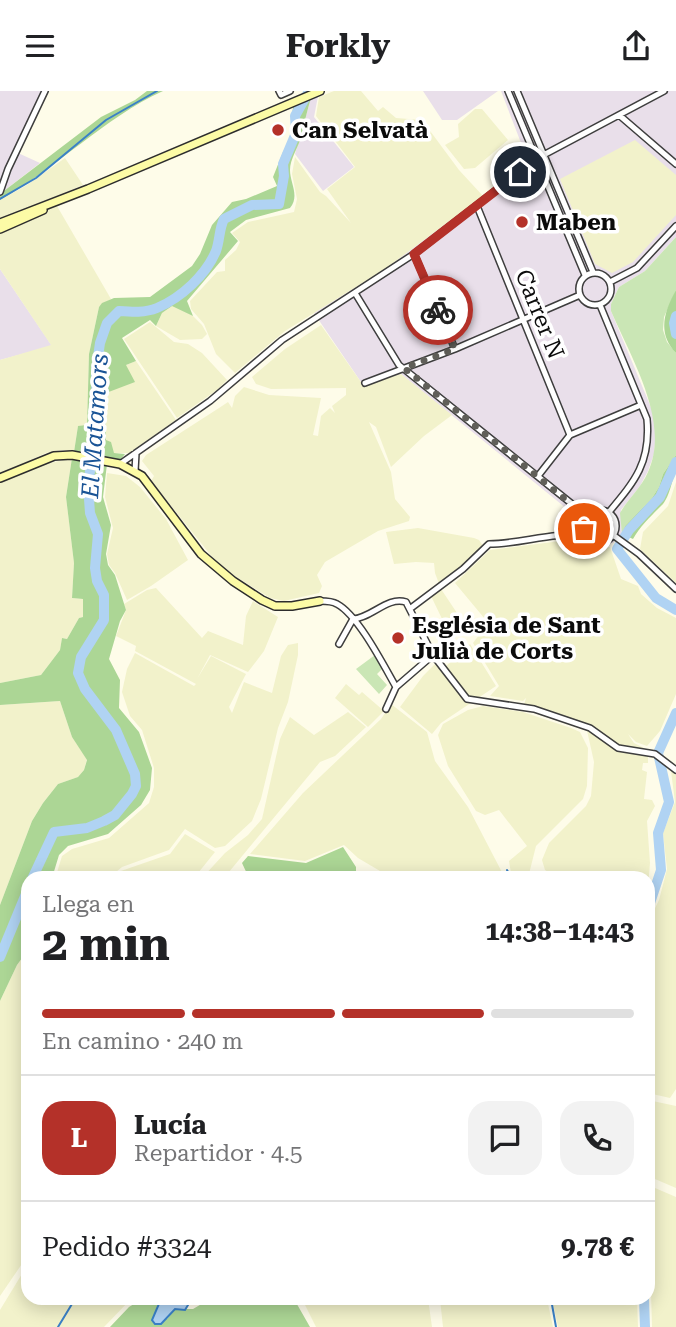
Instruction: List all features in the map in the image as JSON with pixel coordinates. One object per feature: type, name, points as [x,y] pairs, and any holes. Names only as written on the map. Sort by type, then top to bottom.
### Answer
[{"type":"main road","points":[[0,226],[316,92]]},
{"type":"main road","points":[[0,226],[38,213],[88,189]]},
{"type":"main road","points":[[0,478],[51,457],[72,456],[117,463],[135,471],[149,485],[201,554],[233,581],[271,605],[292,606],[320,601]]},
{"type":"street","points":[[0,192],[45,91]]},
{"type":"street","points":[[285,106],[280,93],[290,91]]},
{"type":"street","points":[[508,91],[585,275]]},
{"type":"street","points":[[517,91],[593,272]]},
{"type":"street","points":[[647,91],[650,98]]},
{"type":"street","points":[[117,463],[136,453],[210,401],[282,339],[414,254],[536,159],[664,91]]},
{"type":"street","points":[[619,115],[676,164]]},
{"type":"street","name":"Carrer N","points":[[477,206],[570,435]]},
{"type":"street","points":[[610,282],[637,268],[676,226]]},
{"type":"street","points":[[414,254],[455,349]]},
{"type":"street","points":[[593,272],[602,273],[612,287],[609,298],[600,305],[587,304],[580,295],[579,286],[585,275],[593,272]]},
{"type":"street","points":[[355,293],[404,368],[586,516]]},
{"type":"street","points":[[365,383],[455,349],[580,295]]},
{"type":"street","points":[[600,305],[641,405],[648,436],[646,454],[636,477],[609,512]]},
{"type":"street","points":[[538,476],[570,435],[641,405]]},
{"type":"street","points":[[135,471],[136,453]]},
{"type":"street","points":[[411,608],[463,569],[489,544],[511,544],[564,534],[587,536],[597,542],[603,542],[613,535],[616,523],[609,512],[597,509],[586,516],[584,529],[587,536]]},
{"type":"street","points":[[613,535],[631,547],[676,589]]},
{"type":"street","points":[[338,644],[353,619],[400,600],[406,602],[433,655],[467,699],[534,709],[573,722],[590,728],[618,748],[655,754],[676,770]]},
{"type":"street","points":[[320,601],[337,604],[353,619],[396,687]]},
{"type":"street","points":[[386,709],[396,687],[433,655]]},
{"type":"shaded area","points":[[0,91],[46,91],[18,153],[40,163],[0,194]]},
{"type":"shaded area","points":[[423,91],[498,91],[457,120],[442,120]]},
{"type":"shaded area","points":[[501,91],[676,91],[676,237],[645,271],[619,287],[611,304],[611,311],[652,410],[656,433],[654,454],[648,471],[621,510],[622,534],[613,543],[596,546],[583,540],[577,517],[401,374],[363,385],[314,313],[385,269],[528,161]]},
{"type":"shaded area","points":[[318,96],[314,117],[354,167],[323,191],[295,154],[311,98]]},
{"type":"shaded area","points":[[0,269],[52,346],[0,360]]},
{"type":"green space","points":[[147,91],[163,91],[121,115],[0,200],[0,194],[101,117]]},
{"type":"green space","points":[[334,91],[361,91],[378,111],[383,107],[396,118],[422,120],[459,170],[483,196],[385,269],[285,331],[235,373],[216,354],[204,324],[191,309],[190,301],[217,272],[225,271],[225,260],[240,242],[232,233],[248,222],[294,212],[297,199],[292,174],[295,157],[320,192],[351,223],[327,189],[355,167],[316,116],[319,97]]},
{"type":"green space","points":[[311,98],[290,166],[294,199],[290,208],[246,220],[230,232],[238,241],[187,301],[193,316],[172,306],[162,313],[156,326],[150,320],[122,338],[136,361],[126,365],[135,382],[106,393],[106,440],[111,442],[114,453],[125,454],[120,460],[74,452],[78,426],[87,425],[89,354],[99,307],[114,298],[150,297],[192,266],[212,225],[232,202],[277,186],[273,177],[290,142],[293,106]]},
{"type":"green space","points":[[475,109],[482,109],[508,140],[475,168],[464,169],[445,145],[459,137],[458,124]]},
{"type":"green space","points":[[635,140],[676,175],[676,215],[633,262],[612,273],[595,264],[560,179]]},
{"type":"green space","points":[[65,158],[83,185],[0,220],[0,200]]},
{"type":"green space","points":[[57,206],[111,299],[99,307],[89,354],[87,426],[78,426],[74,452],[63,450],[46,453],[0,474],[0,360],[51,345],[0,269],[0,231]]},
{"type":"green space","points":[[676,237],[676,290],[664,317],[663,330],[667,342],[676,353],[676,455],[652,498],[625,526],[622,534],[620,513],[648,472],[654,453],[655,432],[646,390],[611,311],[611,304],[619,287],[645,271]]},
{"type":"green space","points":[[676,290],[676,353],[666,338],[664,322]]},
{"type":"green space","points":[[173,305],[193,316],[202,325],[207,334],[202,339],[180,340],[156,326],[162,313]]},
{"type":"green space","points":[[150,322],[174,342],[188,344],[202,353],[227,380],[177,418],[124,339]]},
{"type":"green space","points":[[321,325],[363,385],[401,374],[452,415],[424,436],[391,467],[376,427],[369,422],[391,472],[395,499],[410,517],[409,521],[378,531],[325,562],[317,575],[322,586],[319,593],[284,601],[270,598],[228,572],[213,558],[151,481],[154,476],[142,461],[146,455],[228,402],[232,408],[235,396],[244,387],[269,395],[321,398],[313,435],[318,436],[321,416],[330,408],[335,413],[332,406],[346,395],[346,388],[271,389],[256,384],[252,377],[285,349]]},
{"type":"green space","points":[[136,361],[176,420],[129,453],[114,453],[106,440],[106,393],[126,365]]},
{"type":"green space","points":[[676,455],[672,481],[663,504],[633,539],[622,534],[625,526],[652,498]]},
{"type":"green space","points":[[72,458],[66,497],[74,563],[72,598],[83,599],[83,617],[79,618],[67,639],[62,638],[60,650],[41,675],[0,683],[0,483],[41,465]]},
{"type":"green space","points":[[72,458],[107,464],[103,497],[111,525],[106,554],[126,610],[109,659],[120,680],[119,708],[139,732],[152,768],[150,790],[141,805],[108,834],[68,846],[59,855],[54,871],[21,871],[21,960],[0,1001],[0,905],[32,821],[58,784],[78,777],[87,760],[72,737],[60,701],[0,705],[0,683],[41,675],[60,650],[62,638],[67,639],[79,618],[83,617],[83,599],[72,598],[74,563],[66,497]]},
{"type":"green space","points":[[107,473],[126,476],[140,487],[166,519],[188,560],[127,600],[109,565],[107,554],[113,528],[105,497]]},
{"type":"green space","points":[[676,482],[676,583],[640,549],[643,532],[668,506]]},
{"type":"green space","points":[[418,528],[474,538],[479,540],[486,550],[441,589],[434,563],[394,564],[386,532]]},
{"type":"green space","points":[[576,539],[595,548],[610,547],[621,579],[638,586],[641,594],[657,608],[676,618],[676,694],[660,731],[647,746],[636,742],[628,734],[634,743],[648,750],[648,763],[643,763],[642,770],[647,772],[644,799],[652,800],[655,806],[647,821],[649,871],[545,870],[542,860],[549,843],[586,806],[591,796],[594,762],[586,726],[524,705],[526,698],[523,701],[490,696],[499,686],[473,643],[485,627],[485,619],[455,583],[490,550]]},
{"type":"green space","points":[[156,588],[202,638],[208,631],[243,645],[246,616],[253,601],[278,617],[264,651],[248,672],[210,655],[197,679],[211,656],[246,674],[229,707],[232,713],[244,682],[272,693],[281,656],[288,645],[298,643],[288,702],[278,728],[261,799],[252,821],[225,846],[215,848],[185,829],[169,850],[117,871],[57,871],[62,856],[72,849],[109,838],[149,803],[154,787],[154,768],[142,730],[130,716],[122,692],[127,669],[135,653],[194,686],[196,684],[135,651],[136,646],[116,636],[126,610],[124,604],[147,590]]},
{"type":"green space","points":[[441,589],[463,622],[440,638],[435,630],[444,623],[431,596]]},
{"type":"green space","points":[[470,644],[496,686],[441,723],[432,734],[400,707],[438,661],[444,668]]},
{"type":"green space","points":[[375,655],[383,668],[377,674],[387,685],[379,694],[356,669]]},
{"type":"green space","points":[[346,684],[359,695],[362,692],[384,711],[368,727],[335,698]]},
{"type":"green space","points":[[60,701],[72,737],[87,759],[84,770],[78,777],[58,784],[43,803],[32,821],[0,905],[0,705]]},
{"type":"green space","points":[[391,704],[427,732],[435,761],[468,807],[501,871],[380,871],[358,858],[344,845],[305,861],[250,854],[303,793],[381,719]]},
{"type":"green space","points":[[483,706],[523,712],[580,732],[588,748],[587,786],[583,799],[536,846],[530,871],[511,871],[509,861],[527,846],[499,810],[485,815],[476,811],[448,766],[438,735],[443,724],[468,710]]},
{"type":"green space","points":[[348,712],[366,727],[335,756],[320,762],[230,871],[208,871],[262,819],[280,739],[290,717],[314,735]]},
{"type":"green space","points":[[671,771],[676,775],[676,1089],[670,1098],[655,1095],[655,908],[667,869],[663,833],[675,802]]},
{"type":"green space","points":[[185,834],[215,852],[200,871],[121,871],[170,854]]},
{"type":"green space","points":[[343,847],[356,871],[246,871],[242,863],[248,856],[306,863]]},
{"type":"green space","points":[[21,960],[21,1265],[0,1296],[0,1001]]},
{"type":"green space","points":[[655,1102],[676,1106],[676,1188],[655,1179]]},
{"type":"green space","points":[[655,1188],[676,1197],[676,1327],[652,1327],[651,1305],[655,1305]]},
{"type":"green space","points":[[21,1276],[21,1305],[125,1305],[104,1327],[0,1327],[0,1310]]},
{"type":"green space","points":[[158,1305],[152,1320],[167,1319],[175,1309],[193,1309],[200,1305],[297,1305],[310,1327],[110,1327],[129,1307]]},
{"type":"green space","points":[[305,1305],[429,1305],[432,1327],[316,1327]]},
{"type":"green space","points":[[441,1305],[548,1305],[553,1327],[443,1327]]},
{"type":"green space","points":[[553,1305],[637,1305],[638,1327],[558,1327]]},
{"type":"water","points":[[158,1305],[188,1305],[185,1310],[175,1309],[161,1324],[155,1324],[152,1320]]},
{"type":"waterway","points":[[0,199],[36,178],[106,120],[157,91]]},
{"type":"waterway","name":"El Matamors","points":[[36,871],[54,832],[87,828],[115,815],[136,786],[135,774],[116,730],[85,689],[78,673],[81,657],[104,620],[104,595],[97,581],[95,568],[98,534],[90,513],[88,485],[97,423],[96,371],[100,343],[107,323],[119,311],[134,312],[157,308],[192,285],[212,260],[224,219],[252,205],[279,204],[284,176],[283,164],[296,133],[295,116],[309,91]]},
{"type":"waterway","points":[[676,316],[676,334]]},
{"type":"waterway","points":[[676,462],[660,497],[629,530],[617,549],[656,598],[676,610]]},
{"type":"waterway","points":[[655,888],[661,870],[658,833],[669,802],[658,753],[676,713]]},
{"type":"waterway","name":"El Matamors","points":[[0,957],[21,906]]},
{"type":"waterway","points":[[58,1327],[71,1305]]},
{"type":"waterway","points":[[552,1305],[556,1327]]},
{"type":"waterway","points":[[644,1305],[645,1327]]},
{"type":"way so far","points":[[438,310],[455,349],[404,368],[586,516],[584,529]]},
{"type":"place","name":"Can Selvatà","points":[[278,130]]},
{"type":"place","name":"Maben","points":[[522,222]]},
{"type":"place","name":"Església de Sant Julià de Corts","points":[[398,638]]},
{"type":"route","points":[[438,310],[414,254],[520,172]]}]
